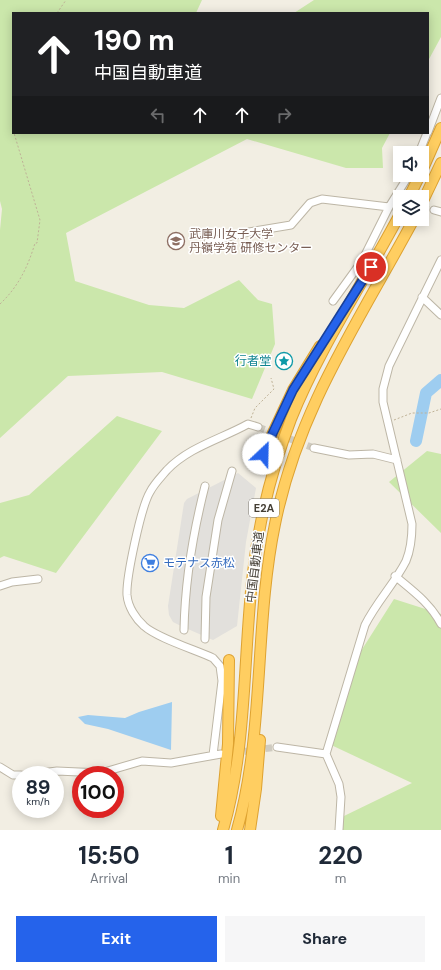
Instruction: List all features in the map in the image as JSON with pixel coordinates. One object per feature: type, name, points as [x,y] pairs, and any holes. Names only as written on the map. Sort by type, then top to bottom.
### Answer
[{"type":"highway","points":[[429,155],[441,128]]},
{"type":"highway","points":[[428,190],[441,163]]},
{"type":"highway","name":"中国自動車道","points":[[223,830],[236,768],[253,580],[267,496],[282,444],[302,394],[356,292],[393,226]]},
{"type":"highway","name":"中国自動車道","points":[[237,830],[246,790],[253,741],[266,582],[280,498],[296,448],[316,398],[339,351],[410,226]]},
{"type":"highway","points":[[263,454],[293,390],[317,350],[356,292]]},
{"type":"highway","points":[[250,830],[258,766],[261,644]]},
{"type":"highway","points":[[218,830],[228,744],[229,660]]},
{"type":"street","points":[[429,129],[441,98]]},
{"type":"street","points":[[421,146],[427,134]]},
{"type":"street","points":[[334,301],[362,261],[389,206],[404,182]]},
{"type":"street","points":[[208,242],[249,232],[291,225],[310,203],[322,199],[389,206]]},
{"type":"street","points":[[339,830],[341,797],[339,784],[326,754],[365,625],[374,606],[406,561],[412,541],[412,524],[383,402],[386,377],[389,366],[441,260]]},
{"type":"street","points":[[422,297],[441,315]]},
{"type":"street","points":[[213,755],[222,682],[220,666],[213,658],[145,627],[134,615],[127,595],[128,582],[140,523],[150,492],[168,470],[184,456],[202,445],[232,433],[248,424],[258,426]]},
{"type":"street","points":[[314,448],[349,455],[373,454],[398,460]]},
{"type":"street","points":[[205,639],[206,596],[218,520],[232,471]]},
{"type":"street","points":[[184,630],[185,590],[196,521],[205,486]]},
{"type":"street","points":[[395,576],[428,604],[441,624]]},
{"type":"street","points":[[0,586],[12,582],[38,579]]},
{"type":"street","points":[[277,747],[326,754]]},
{"type":"street","points":[[64,771],[101,773],[142,761],[171,763],[221,754]]},
{"type":"street","points":[[0,767],[12,774]]},
{"type":"path","points":[[58,12],[66,0]]},
{"type":"path","points":[[0,304],[11,294],[21,279],[35,243],[37,243],[40,220],[14,134]]},
{"type":"path","points":[[248,424],[255,408],[274,389],[271,378]]},
{"type":"path","points":[[388,421],[399,419],[412,413],[429,413],[441,409]]},
{"type":"green space","points":[[0,0],[202,0],[196,12],[12,12],[12,134],[389,134],[382,148],[383,168],[346,168],[247,139],[66,233],[75,281],[149,305],[184,308],[239,280],[258,300],[272,304],[275,344],[252,399],[162,372],[68,376],[0,438],[0,230],[2,209],[0,201]]},
{"type":"green space","points":[[314,0],[441,0],[441,37],[429,59],[429,12],[296,12]]},
{"type":"green space","points":[[117,416],[162,431],[56,573],[4,556],[0,558],[0,503],[29,495]]},
{"type":"green space","points":[[427,451],[441,454],[441,533],[389,482]]},
{"type":"green space","points":[[394,599],[441,614],[441,830],[339,830],[344,816],[412,783],[329,744],[361,651]]},
{"type":"shaded area","points":[[238,473],[256,488],[246,542],[237,626],[213,640],[173,622],[169,615],[168,606],[184,503],[187,499]]},
{"type":"water","points":[[172,702],[171,750],[108,729],[85,724],[78,717],[88,715],[125,718]]},
{"type":"waterway","points":[[416,441],[426,393],[441,380]]},
{"type":"tunnel","points":[[429,210],[434,210]]},
{"type":"tunnel","points":[[258,427],[314,448]]},
{"type":"tunnel","points":[[234,753],[277,747]]},
{"type":"place","name":"武庫川女子大学 丹嶺学苑 研修センター","points":[[176,241]]},
{"type":"place","name":"行者堂","points":[[284,361]]},
{"type":"place","name":"モテナス赤松","points":[[150,563]]},
{"type":"route","points":[[263,454],[293,390],[371,267]]}]
